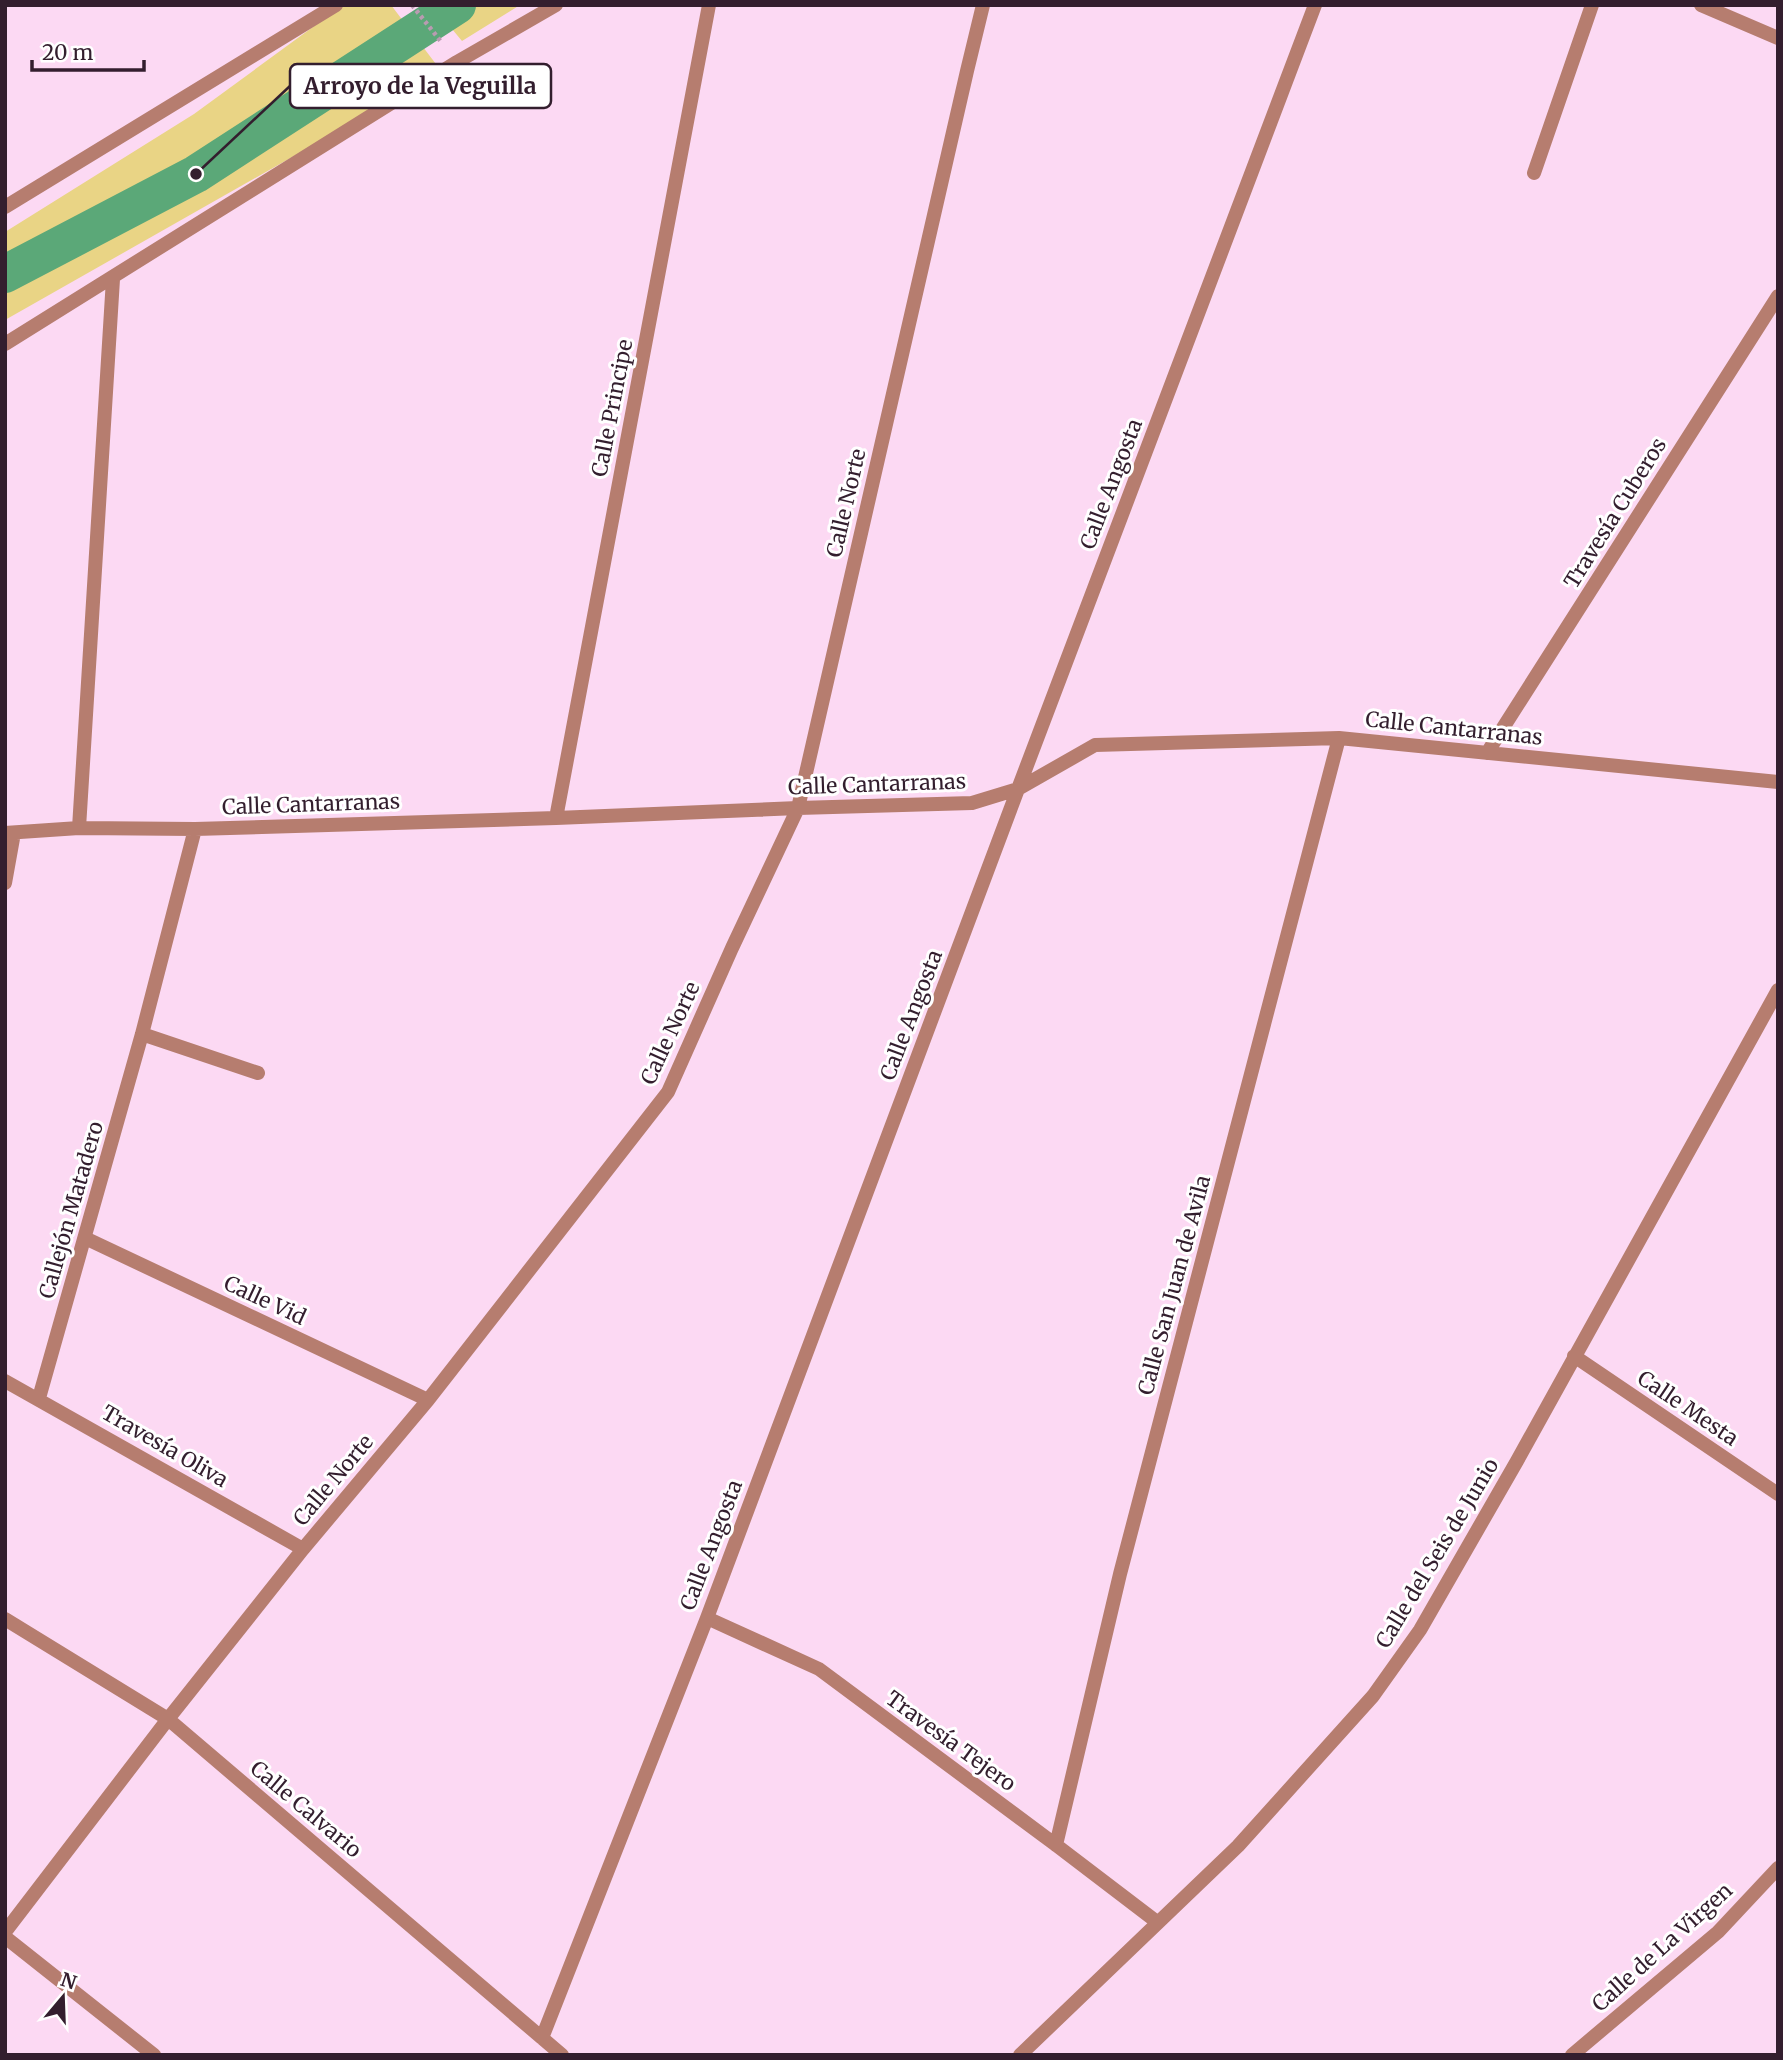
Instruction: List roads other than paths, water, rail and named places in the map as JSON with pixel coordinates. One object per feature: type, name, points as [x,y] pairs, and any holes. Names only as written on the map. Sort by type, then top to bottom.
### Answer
[{"type":"street","points":[[5,208],[336,5]]},
{"type":"street","points":[[5,344],[457,62],[556,5]]},
{"type":"street","name":"Calle Principe","points":[[555,818],[709,5]]},
{"type":"street","name":"Calle Norte","points":[[5,1935],[167,1719],[303,1549],[428,1400],[668,1091],[798,808],[960,99],[984,5]]},
{"type":"street","name":"Calle Angosta","points":[[542,2038],[706,1618],[1315,5]]},
{"type":"street","points":[[1534,173],[1592,5]]},
{"type":"street","points":[[1701,5],[1778,38]]},
{"type":"street","points":[[79,828],[113,279]]},
{"type":"street","name":"Travesía Cuberos","points":[[1487,752],[1778,296]]},
{"type":"street","name":"Calle Cantarranas","points":[[10,833],[79,828],[195,829],[972,803],[1018,789],[1095,745],[1339,738],[1778,782]]},
{"type":"street","name":"Calle San Juan de Avila","points":[[1056,1844],[1120,1574],[1339,738]]},
{"type":"street","name":"Callejón Matadero","points":[[39,1398],[142,1034],[195,829]]},
{"type":"street","points":[[5,883],[10,833]]},
{"type":"street","name":"Calle del Seis de Junio","points":[[1020,2055],[1238,1846],[1373,1696],[1420,1630],[1778,990]]},
{"type":"street","points":[[142,1034],[258,1073]]},
{"type":"street","name":"Calle Vid","points":[[85,1238],[428,1400]]},
{"type":"street","name":"Calle Mesta","points":[[1574,1356],[1778,1494]]},
{"type":"street","name":"Travesía Oliva","points":[[5,1381],[303,1549]]},
{"type":"street","name":"Travesía Tejero","points":[[706,1618],[819,1669],[1157,1922]]},
{"type":"street","name":"Calle Calvario","points":[[5,1619],[167,1719],[562,2055]]},
{"type":"street","name":"Calle de La Virgen","points":[[1572,2055],[1718,1932],[1778,1868]]},
{"type":"street","points":[[5,1935],[154,2055]]},
{"type":"waterway","points":[[5,274],[196,174],[457,5]]},
{"type":"place","name":"Arroyo de la Veguilla","points":[[196,174]]}]
